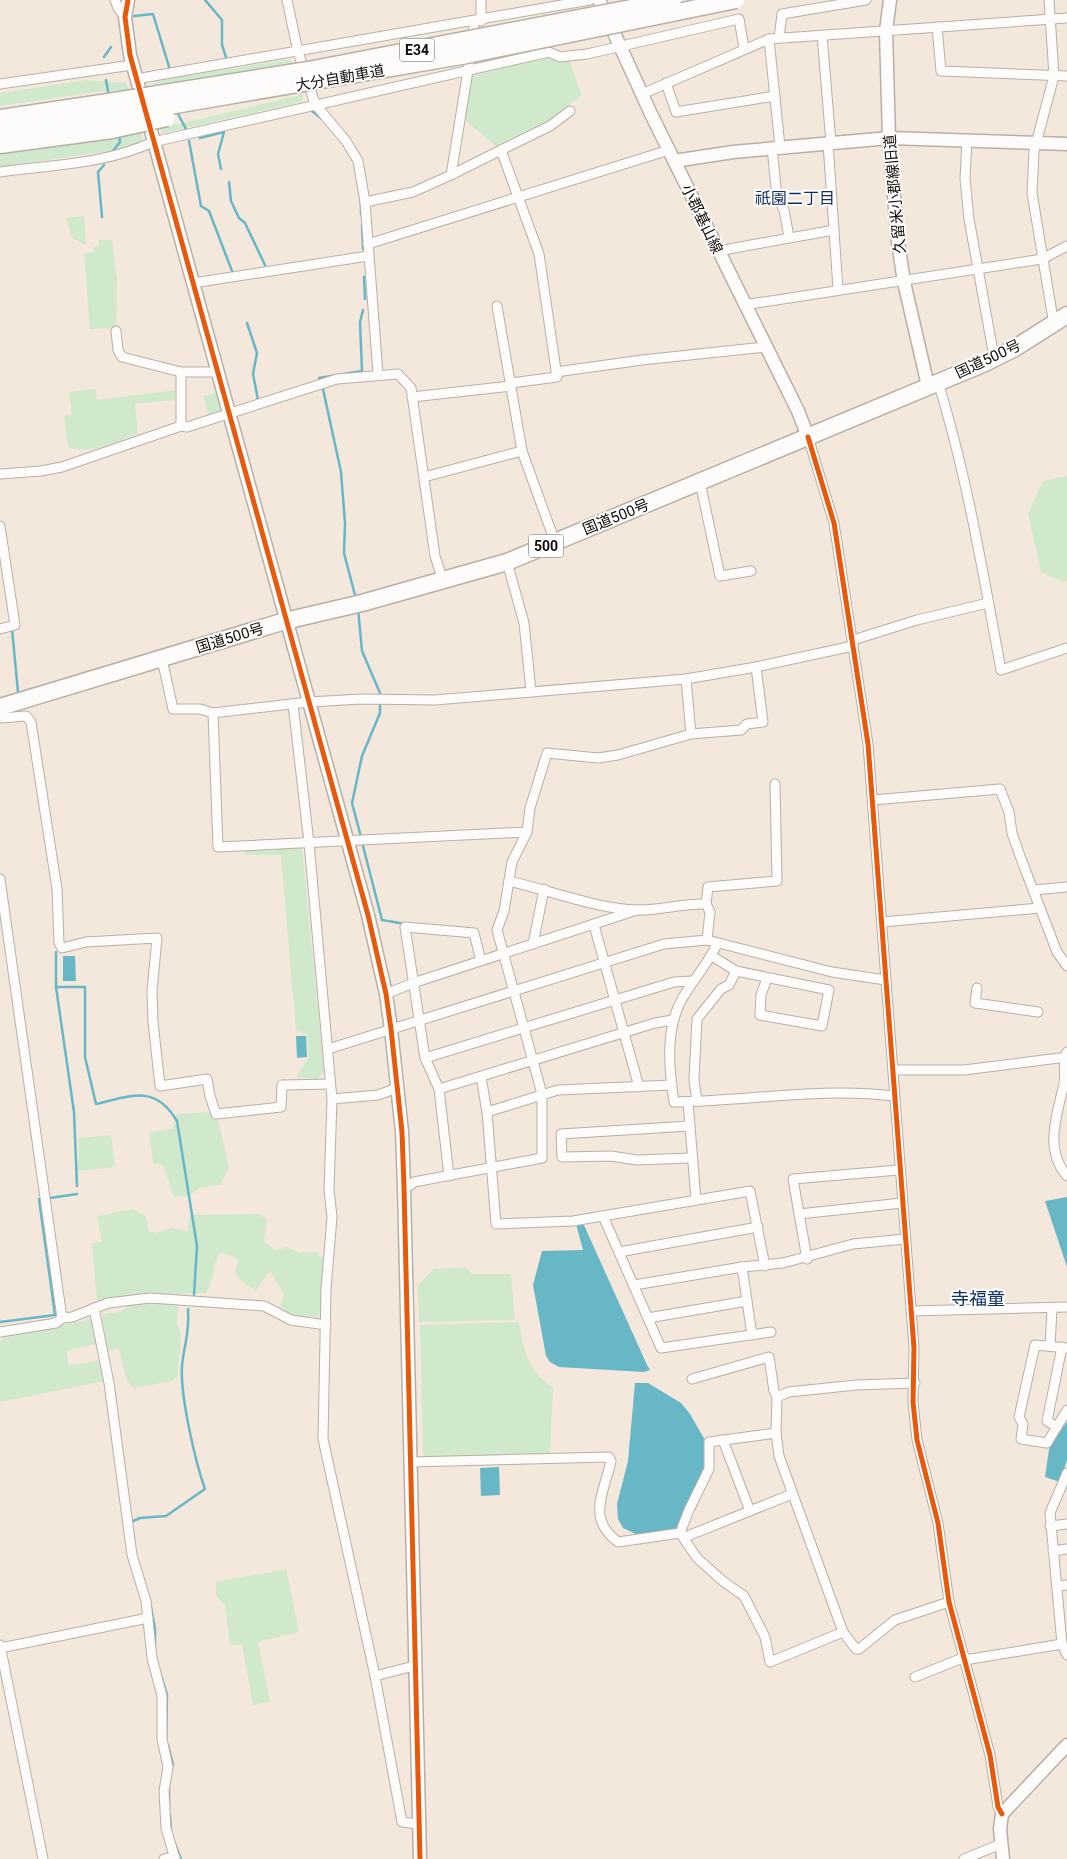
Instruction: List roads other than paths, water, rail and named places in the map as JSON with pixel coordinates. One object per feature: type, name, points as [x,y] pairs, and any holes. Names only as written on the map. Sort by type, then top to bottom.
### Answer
[{"type":"highway","name":"大分自動車道","points":[[0,118],[110,112],[159,94],[433,47],[674,0]]},
{"type":"highway","name":"大分自動車道","points":[[0,133],[110,112],[310,83],[549,39],[736,0]]},
{"type":"highway","points":[[0,112],[110,112]]},
{"type":"highway","points":[[5,145],[110,112]]},
{"type":"highway","name":"国道500号","points":[[0,708],[285,621],[362,603],[507,562],[808,437],[1015,348],[1067,315]]},
{"type":"street","points":[[116,0],[118,8],[125,17]]},
{"type":"street","points":[[128,0],[125,17],[132,65],[285,621],[348,841],[386,994],[397,1088],[404,1187],[420,1859]]},
{"type":"street","points":[[287,0],[298,52],[315,104],[352,150],[358,161],[365,202],[378,374]]},
{"type":"street","points":[[451,175],[481,0]]},
{"type":"street","points":[[136,80],[590,0]]},
{"type":"street","name":"小郡基山線","points":[[599,0],[671,155],[764,347],[798,411],[808,437]]},
{"type":"street","points":[[789,237],[784,210],[777,197],[774,38],[782,14],[866,0]]},
{"type":"street","name":"久留米小郡線旧道","points":[[890,0],[886,31],[889,138],[904,282],[933,384]]},
{"type":"street","points":[[1049,0],[1054,76],[1034,151],[1032,193],[1054,325]]},
{"type":"street","points":[[642,94],[744,48],[774,38],[1067,18]]},
{"type":"street","points":[[0,172],[107,157],[136,150],[153,142],[315,104],[468,72],[549,52],[560,57],[613,49],[621,45],[739,19],[744,48]]},
{"type":"street","points":[[937,27],[940,71],[1067,76]]},
{"type":"street","points":[[822,35],[838,289]]},
{"type":"street","points":[[0,84],[132,65]]},
{"type":"street","points":[[666,83],[676,112],[775,96]]},
{"type":"street","points":[[365,202],[413,192],[451,175],[550,126],[570,110]]},
{"type":"street","points":[[368,244],[519,197],[671,155],[889,138],[1067,144]]},
{"type":"street","points":[[967,140],[966,187],[969,219],[980,270],[994,357]]},
{"type":"street","points":[[412,397],[511,385],[557,376],[539,254],[501,150]]},
{"type":"street","points":[[718,251],[834,230]]},
{"type":"street","points":[[744,304],[838,289],[904,282],[1042,260],[1067,246]]},
{"type":"street","points":[[193,283],[368,256]]},
{"type":"street","points":[[497,306],[522,451],[555,542]]},
{"type":"street","points":[[116,331],[118,350],[122,357],[180,372],[217,372]]},
{"type":"street","points":[[556,372],[642,360],[764,347]]},
{"type":"street","points":[[180,372],[181,426]]},
{"type":"street","points":[[0,474],[62,467],[181,426],[228,414],[337,379],[378,374],[398,374],[411,388],[435,556],[443,581]]},
{"type":"street","points":[[933,384],[955,435],[974,519],[1001,670],[1067,648]]},
{"type":"street","points":[[808,437],[834,523],[868,744],[911,1311],[915,1383],[913,1402],[917,1440],[938,1523],[949,1602],[990,1755],[998,1807],[1002,1814],[1001,1844],[1003,1859]]},
{"type":"street","points":[[424,477],[522,451]]},
{"type":"street","points":[[700,482],[720,576],[751,571]]},
{"type":"street","points":[[0,526],[15,625],[0,629]]},
{"type":"street","points":[[507,562],[524,623],[531,691]]},
{"type":"street","points":[[162,659],[173,709],[200,709],[214,713],[309,702],[361,699],[434,700],[686,679],[756,667],[853,643],[916,620],[988,603]]},
{"type":"street","points":[[404,1187],[414,1182],[542,1158],[542,1094],[502,954],[497,930],[504,911],[512,862],[527,832],[530,808],[547,752],[598,758],[633,751],[648,745],[691,734],[741,730],[747,724],[763,722],[756,667]]},
{"type":"street","points":[[686,679],[691,734]]},
{"type":"street","points":[[293,704],[309,843],[332,1099],[329,1190],[332,1217],[326,1325],[323,1439],[375,1676],[402,1822],[418,1824]]},
{"type":"street","points":[[214,713],[218,847],[527,832]]},
{"type":"street","points":[[0,718],[26,716],[31,722],[58,889],[59,943],[62,948],[86,942],[157,938],[152,991],[152,1022],[160,1086],[207,1079],[216,1114],[281,1107],[282,1085],[330,1084]]},
{"type":"street","points":[[707,940],[710,912],[706,904],[708,887],[777,881],[775,784]]},
{"type":"street","points":[[873,800],[1000,789],[1009,812],[1012,833],[1040,908],[1057,952],[1067,966]]},
{"type":"street","points":[[0,879],[62,1318]]},
{"type":"street","points":[[509,881],[602,904],[637,910]]},
{"type":"street","points":[[1034,890],[1067,887]]},
{"type":"street","points":[[533,944],[544,889]]},
{"type":"street","points":[[386,994],[413,983],[637,910],[687,903],[706,904]]},
{"type":"street","points":[[882,922],[1040,908]]},
{"type":"street","points":[[594,925],[639,1087]]},
{"type":"street","points":[[449,1176],[439,1089],[425,1058],[405,927],[474,933],[481,961]]},
{"type":"street","points":[[328,1049],[664,944],[707,940],[832,972],[886,980]]},
{"type":"street","points":[[717,944],[712,956],[693,981],[673,1020],[670,1045],[674,1102],[825,1092],[858,1092],[894,1096]]},
{"type":"street","points":[[712,956],[736,971],[828,990],[822,1026],[760,1015],[761,995],[767,978]]},
{"type":"street","points":[[696,1200],[689,1126],[698,1019],[721,989],[729,985],[736,971]]},
{"type":"street","points":[[425,1058],[674,982],[693,981]]},
{"type":"street","points":[[977,988],[975,1003],[1038,1012]]},
{"type":"street","points":[[439,1089],[623,1033],[673,1020]]},
{"type":"street","points":[[893,1070],[964,1070],[1066,1055],[1064,1083],[1053,1134],[1058,1158],[1067,1176]]},
{"type":"street","points":[[481,1077],[493,1168],[496,1224],[573,1221],[751,1191],[765,1266]]},
{"type":"street","points":[[487,1112],[558,1090],[672,1085]]},
{"type":"street","points":[[332,1099],[378,1095],[397,1088]]},
{"type":"street","points":[[689,1126],[561,1134],[562,1157],[610,1156],[637,1160],[691,1158]]},
{"type":"street","points":[[807,1259],[793,1179],[900,1170]]},
{"type":"street","points":[[799,1214],[902,1203]]},
{"type":"street","points":[[603,1216],[661,1348],[771,1332]]},
{"type":"street","points":[[619,1252],[758,1227]]},
{"type":"street","points":[[634,1284],[807,1259],[853,1244],[905,1238]]},
{"type":"street","points":[[742,1267],[752,1335]]},
{"type":"street","points":[[0,1332],[56,1322],[62,1318],[72,1317],[108,1303],[150,1298],[246,1303],[264,1306],[291,1320],[326,1325]]},
{"type":"street","points":[[648,1318],[747,1301]]},
{"type":"street","points":[[911,1311],[1067,1307]]},
{"type":"street","points":[[94,1308],[109,1384],[132,1555],[146,1601],[152,1658],[162,1696],[162,1739],[168,1767],[164,1791],[166,1828],[175,1858],[164,1859]]},
{"type":"street","points":[[1050,1346],[1052,1308]]},
{"type":"street","points":[[1057,1427],[1046,1421],[1064,1348],[1035,1345],[1019,1417],[1023,1424],[1021,1438],[1047,1442],[1057,1427],[1067,1410]]},
{"type":"street","points":[[692,1379],[769,1357],[774,1391],[778,1398],[776,1433],[779,1456],[843,1632],[856,1649],[859,1649],[895,1620],[949,1602]]},
{"type":"street","points":[[778,1398],[789,1392],[856,1385],[915,1383]]},
{"type":"street","points":[[776,1433],[709,1442],[709,1469],[689,1510],[682,1535],[697,1558],[724,1582],[744,1596],[765,1637],[770,1662],[843,1632]]},
{"type":"street","points":[[723,1440],[750,1511]]},
{"type":"street","points":[[410,1462],[609,1457],[611,1461],[600,1497],[600,1523],[607,1534],[618,1542],[682,1535],[792,1494]]},
{"type":"street","points":[[1067,1473],[1050,1513],[1062,1644],[1067,1655]]},
{"type":"street","points":[[1050,1526],[1067,1524]]},
{"type":"street","points":[[1053,1551],[1067,1549]]},
{"type":"street","points":[[1057,1586],[1067,1585]]},
{"type":"street","points":[[44,1859],[0,1647],[148,1618]]},
{"type":"street","points":[[915,1677],[965,1658],[1062,1644]]},
{"type":"street","points":[[375,1676],[414,1666]]},
{"type":"street","points":[[1002,1814],[1067,1745]]},
{"type":"street","points":[[964,1859],[1001,1844]]},
{"type":"water","points":[[63,956],[75,956],[76,981],[63,981]]},
{"type":"water","points":[[296,1036],[306,1036],[307,1057],[297,1058]]},
{"type":"water","points":[[1067,1197],[1067,1267],[1045,1201]]},
{"type":"water","points":[[583,1223],[650,1370],[644,1372],[559,1367],[550,1362],[546,1356],[533,1285],[542,1251],[583,1250],[576,1224]]},
{"type":"water","points":[[635,1383],[648,1383],[681,1403],[690,1414],[706,1442],[705,1468],[690,1498],[682,1525],[676,1529],[638,1535],[623,1528],[618,1519],[617,1504],[628,1461]]},
{"type":"water","points":[[1067,1422],[1067,1460],[1060,1482],[1045,1477],[1050,1443]]},
{"type":"water","points":[[499,1467],[500,1495],[481,1496],[480,1468]]},
{"type":"waterway","points":[[205,0],[222,20],[222,45],[226,57]]},
{"type":"waterway","points":[[134,16],[153,14],[170,70]]},
{"type":"waterway","points":[[104,57],[111,47]]},
{"type":"waterway","points":[[106,80],[109,96]]},
{"type":"waterway","points":[[176,110],[186,129]]},
{"type":"waterway","points":[[312,111],[322,119]]},
{"type":"waterway","points":[[200,138],[224,132],[218,154],[221,169]]},
{"type":"waterway","points":[[113,151],[120,142],[119,135]]},
{"type":"waterway","points":[[189,141],[201,206],[209,211],[232,271]]},
{"type":"waterway","points":[[102,217],[98,172],[104,165]]},
{"type":"waterway","points":[[229,182],[231,201],[239,218],[245,223],[265,265]]},
{"type":"waterway","points":[[361,201],[361,214]]},
{"type":"waterway","points":[[362,224],[363,249]]},
{"type":"waterway","points":[[364,277],[365,299]]},
{"type":"waterway","points":[[319,378],[362,371],[360,322],[363,310]]},
{"type":"waterway","points":[[247,323],[257,353],[253,374],[258,400],[260,399]]},
{"type":"waterway","points":[[323,389],[341,472],[345,523],[344,553],[356,599]]},
{"type":"waterway","points":[[358,609],[362,651],[380,693],[380,713],[362,756],[352,803],[361,837]]},
{"type":"waterway","points":[[12,629],[18,692]]},
{"type":"waterway","points":[[362,842],[382,920],[406,924]]},
{"type":"waterway","points":[[56,952],[56,987],[74,1112],[77,1186]]},
{"type":"waterway","points":[[56,987],[85,987],[85,1057],[96,1104],[131,1096],[151,1097],[169,1109],[177,1121],[197,1246],[194,1295]]},
{"type":"waterway","points":[[50,1198],[77,1194]]},
{"type":"waterway","points":[[0,1322],[55,1315],[39,1199]]},
{"type":"waterway","points":[[131,1522],[140,1518],[166,1516],[205,1489],[193,1445],[183,1394],[182,1366],[188,1332],[188,1309]]},
{"type":"waterway","points":[[151,1607],[155,1629],[155,1646]]},
{"type":"waterway","points":[[162,1678],[167,1695],[166,1740]]},
{"type":"waterway","points":[[168,1745],[173,1765]]},
{"type":"waterway","points":[[169,1785],[169,1810]]},
{"type":"waterway","points":[[170,1815],[171,1830]]},
{"type":"waterway","points":[[175,1844],[181,1859]]},
{"type":"district","name":"祇園二丁目","points":[[795,198]]},
{"type":"district","name":"寺福童","points":[[978,1299]]}]
